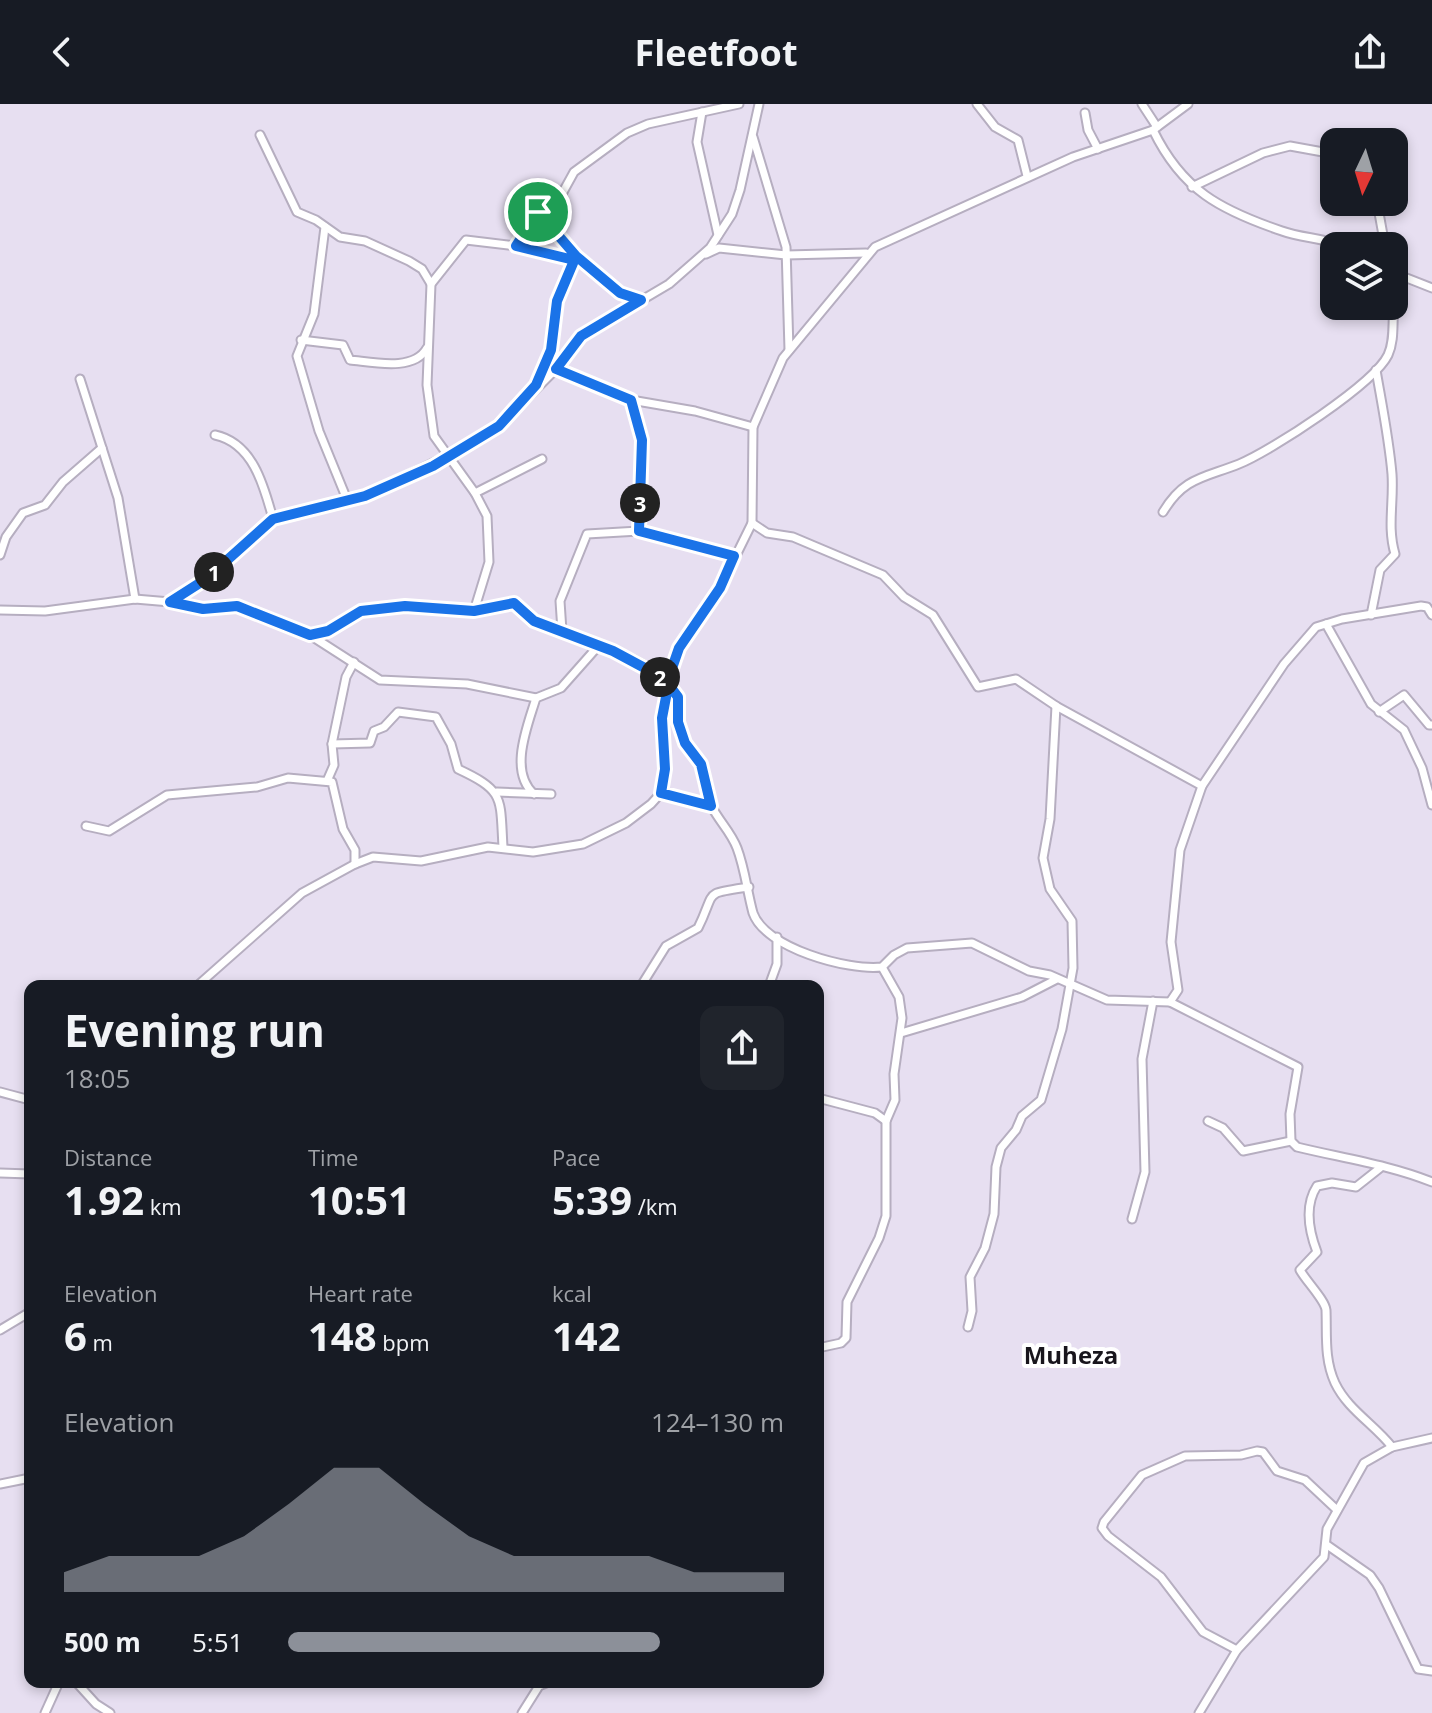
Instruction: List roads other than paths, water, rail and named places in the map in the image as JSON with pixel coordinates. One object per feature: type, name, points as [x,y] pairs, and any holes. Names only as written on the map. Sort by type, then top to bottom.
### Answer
[{"type":"street","points":[[516,246],[538,212],[563,192],[574,172],[627,133],[739,104]]},
{"type":"street","points":[[170,602],[206,579],[273,519],[348,502],[448,457],[499,426],[536,385],[556,369],[581,336],[669,284],[718,236],[740,190],[759,104]]},
{"type":"street","points":[[977,104],[995,127],[1018,140],[1027,176]]},
{"type":"street","points":[[1142,104],[1163,150],[1192,187],[1218,203],[1281,231],[1320,240]]},
{"type":"street","points":[[702,255],[719,248],[786,255],[866,253],[1027,176],[1155,128],[1188,104]]},
{"type":"street","points":[[702,112],[697,142],[718,236],[721,243],[730,248]]},
{"type":"street","points":[[1085,113],[1088,130],[1098,149]]},
{"type":"street","points":[[751,133],[786,255],[789,350]]},
{"type":"street","points":[[260,135],[291,205],[340,237],[365,241],[409,261],[422,269],[431,284]]},
{"type":"street","points":[[1192,187],[1263,153],[1290,146],[1320,151]]},
{"type":"street","points":[[538,212],[575,258],[620,293],[641,300]]},
{"type":"street","points":[[325,227],[314,314],[297,356],[301,375],[348,502]]},
{"type":"street","points":[[474,611],[489,562],[487,516],[475,493],[434,436],[429,416],[431,284],[461,241],[516,246],[575,258]]},
{"type":"street","points":[[204,980],[302,893],[355,864],[373,857],[421,861],[503,847],[533,852],[583,844],[626,823],[661,793],[665,769],[662,718],[679,648],[720,588],[752,523],[753,427],[789,350],[866,253]]},
{"type":"street","points":[[536,385],[551,350],[557,301],[575,258]]},
{"type":"street","points":[[1408,279],[1432,288]]},
{"type":"street","points":[[1163,512],[1181,486],[1238,464],[1293,436],[1376,370],[1390,350],[1393,320]]},
{"type":"street","points":[[301,340],[343,345],[350,360],[389,364],[417,359],[428,347]]},
{"type":"street","points":[[556,369],[631,400],[695,411],[753,427]]},
{"type":"street","points":[[1371,615],[1380,570],[1395,554],[1388,533],[1392,474],[1376,370]]},
{"type":"street","points":[[80,379],[118,498],[135,599]]},
{"type":"street","points":[[631,400],[642,440],[639,531]]},
{"type":"street","points":[[215,435],[231,439],[248,456],[261,478],[273,519]]},
{"type":"street","points":[[0,555],[6,537],[23,513],[45,505],[63,482],[102,448]]},
{"type":"street","points":[[475,493],[542,459]]},
{"type":"street","points":[[752,523],[767,533],[793,537],[883,575],[904,597],[933,615],[978,687],[1016,679],[1056,706],[1202,786]]},
{"type":"street","points":[[562,631],[560,601],[582,552],[585,537],[604,530],[639,531],[734,556]]},
{"type":"street","points":[[0,610],[45,611],[135,599],[203,609],[237,606],[310,635],[380,680],[467,684],[536,698],[561,688],[600,644]]},
{"type":"street","points":[[310,635],[328,631],[361,611],[405,606],[474,611],[509,602],[534,621],[600,644],[654,673],[678,697],[678,722],[685,743],[701,764],[711,806],[737,847],[754,916],[777,937],[803,953],[855,968],[882,967],[907,948],[962,941],[1029,971],[1107,1000],[1170,1002],[1298,1067],[1290,1114],[1291,1141],[1297,1147],[1380,1168],[1402,1170],[1432,1182]]},
{"type":"street","points":[[1170,1002],[1178,990],[1171,942],[1180,850],[1202,786],[1293,651],[1316,627],[1326,624],[1421,606],[1427,607],[1432,615]]},
{"type":"street","points":[[1326,624],[1379,712],[1404,730],[1422,768],[1432,805]]},
{"type":"street","points":[[323,642],[328,631]]},
{"type":"street","points":[[327,781],[334,765],[332,744],[346,677],[354,662]]},
{"type":"street","points":[[1379,712],[1404,695],[1432,725]]},
{"type":"street","points":[[534,794],[525,784],[522,746],[536,698]]},
{"type":"street","points":[[968,1327],[972,1311],[970,1277],[985,1248],[994,1214],[996,1167],[1001,1148],[1011,1138],[1022,1116],[1041,1100],[1062,1029],[1069,984],[1075,935],[1072,921],[1050,889],[1043,858],[1053,791],[1056,706]]},
{"type":"street","points":[[332,744],[370,743],[374,731],[384,727],[398,712],[429,714],[438,719],[458,769],[490,784],[497,792],[503,847]]},
{"type":"street","points":[[86,826],[109,831],[167,795],[257,787],[288,778],[327,781],[334,787],[343,829],[355,850],[355,864]]},
{"type":"street","points":[[497,792],[551,794]]},
{"type":"street","points":[[661,793],[711,806]]},
{"type":"street","points":[[645,980],[666,946],[698,928],[709,898],[721,890],[749,887]]},
{"type":"street","points":[[771,980],[777,964],[777,937]]},
{"type":"street","points":[[824,1347],[846,1338],[847,1302],[879,1238],[887,1201],[886,1121],[895,1100],[894,1074],[901,1033],[899,997],[882,967]]},
{"type":"street","points":[[901,1033],[1022,997],[1057,979]]},
{"type":"street","points":[[1132,1219],[1145,1172],[1142,1059],[1153,1001]]},
{"type":"street","points":[[0,1092],[24,1098]]},
{"type":"street","points":[[824,1100],[875,1113],[886,1121]]},
{"type":"street","points":[[1208,1121],[1223,1128],[1243,1151],[1291,1141]]},
{"type":"street","points":[[1380,1168],[1356,1187],[1332,1183],[1317,1186],[1310,1196],[1309,1215],[1317,1252],[1300,1270],[1310,1289],[1326,1308],[1328,1365],[1336,1383],[1346,1401],[1392,1447]]},
{"type":"street","points":[[0,1173],[24,1174]]},
{"type":"street","points":[[0,1330],[24,1316]]},
{"type":"street","points":[[1199,1713],[1237,1650],[1317,1566],[1327,1545],[1327,1529],[1364,1463],[1392,1447],[1432,1438]]},
{"type":"street","points":[[1237,1650],[1203,1632],[1161,1577],[1108,1536],[1102,1528],[1104,1522],[1142,1475],[1185,1456],[1241,1455],[1257,1451],[1263,1452],[1273,1468],[1305,1480],[1337,1510]]},
{"type":"street","points":[[0,1484],[24,1479]]},
{"type":"street","points":[[1327,1545],[1370,1575],[1418,1669],[1432,1671]]},
{"type":"street","points":[[45,1713],[56,1688]]},
{"type":"street","points":[[82,1688],[108,1713]]},
{"type":"street","points":[[522,1713],[538,1688]]},
{"type":"district","name":"Muheza","points":[[1071,1354]]}]
